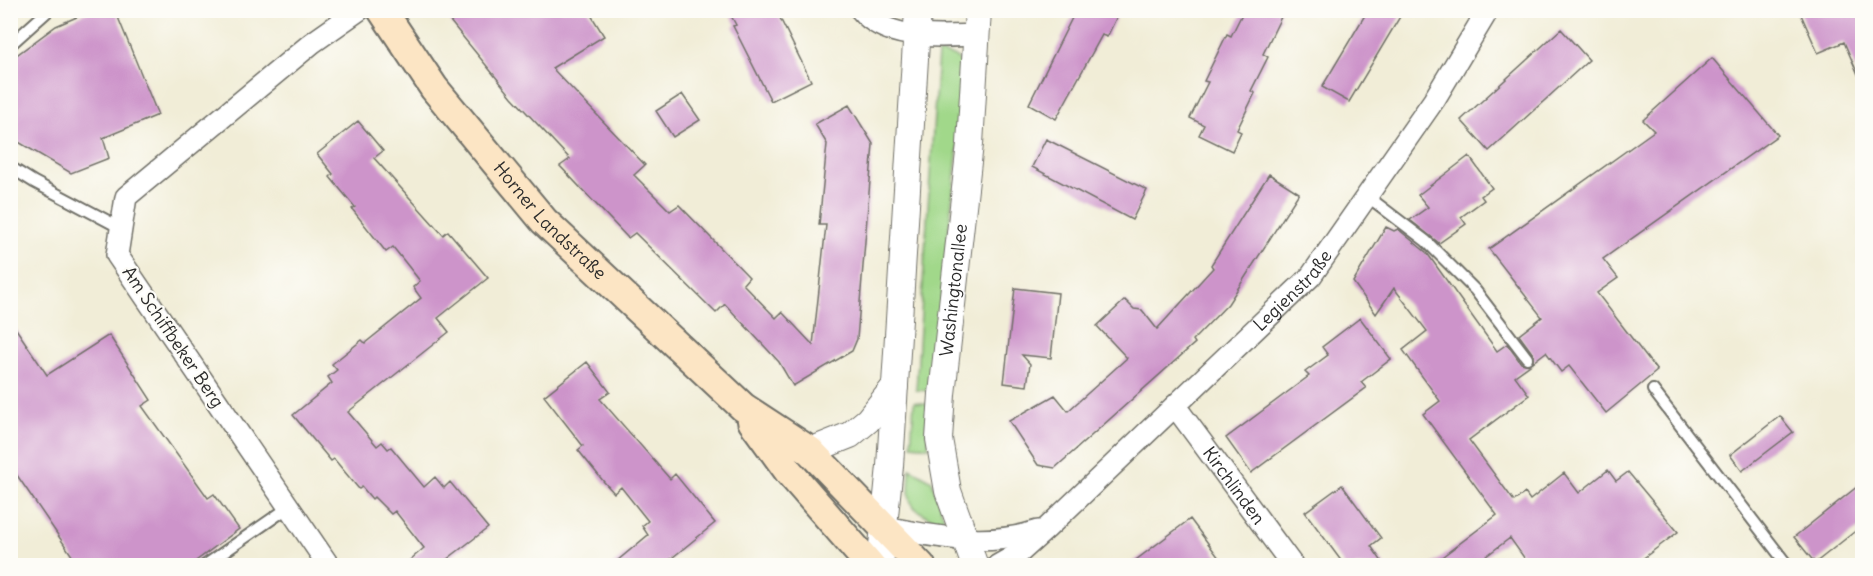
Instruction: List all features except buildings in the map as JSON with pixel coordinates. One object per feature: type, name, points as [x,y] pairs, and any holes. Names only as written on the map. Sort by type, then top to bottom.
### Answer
[{"type":"main road","name":"Horner Landstraße","points":[[382,10],[434,88],[544,221],[742,407],[810,452],[921,566]]},
{"type":"main road","name":"Horner Landstraße","points":[[742,407],[789,472],[871,566]]},
{"type":"street","name":"Am Schiffbeker Berg","points":[[329,566],[117,255],[126,197],[312,43],[359,10]]},
{"type":"street","points":[[861,10],[870,22],[918,36],[977,23]]},
{"type":"street","points":[[880,566],[895,386],[918,10]]},
{"type":"street","name":"Legienstraße","points":[[997,566],[1014,560],[1311,276],[1434,100],[1488,10]]},
{"type":"street","name":"Washingtonallee","points":[[975,566],[948,490],[939,439],[970,144],[977,23]]},
{"type":"street","points":[[810,452],[850,435],[868,420],[895,386]]},
{"type":"street","name":"Kirchlinden","points":[[1175,405],[1293,566]]},
{"type":"street","name":"Legienstraße","points":[[885,527],[965,540],[1014,539],[1047,528]]},
{"type":"lane","points":[[10,45],[49,10]]},
{"type":"lane","points":[[10,167],[121,228]]},
{"type":"lane","points":[[1367,196],[1426,241],[1451,265],[1475,290],[1527,358]]},
{"type":"lane","points":[[1653,390],[1788,566]]},
{"type":"lane","points":[[204,566],[289,507]]},
{"type":"green space","points":[[938,53],[956,58],[962,64],[966,74],[931,391],[916,390]]},
{"type":"green space","points":[[914,402],[928,404],[929,447],[911,445]]},
{"type":"green space","points":[[910,468],[932,481],[944,518],[938,522],[919,511],[911,502],[909,497]]}]
